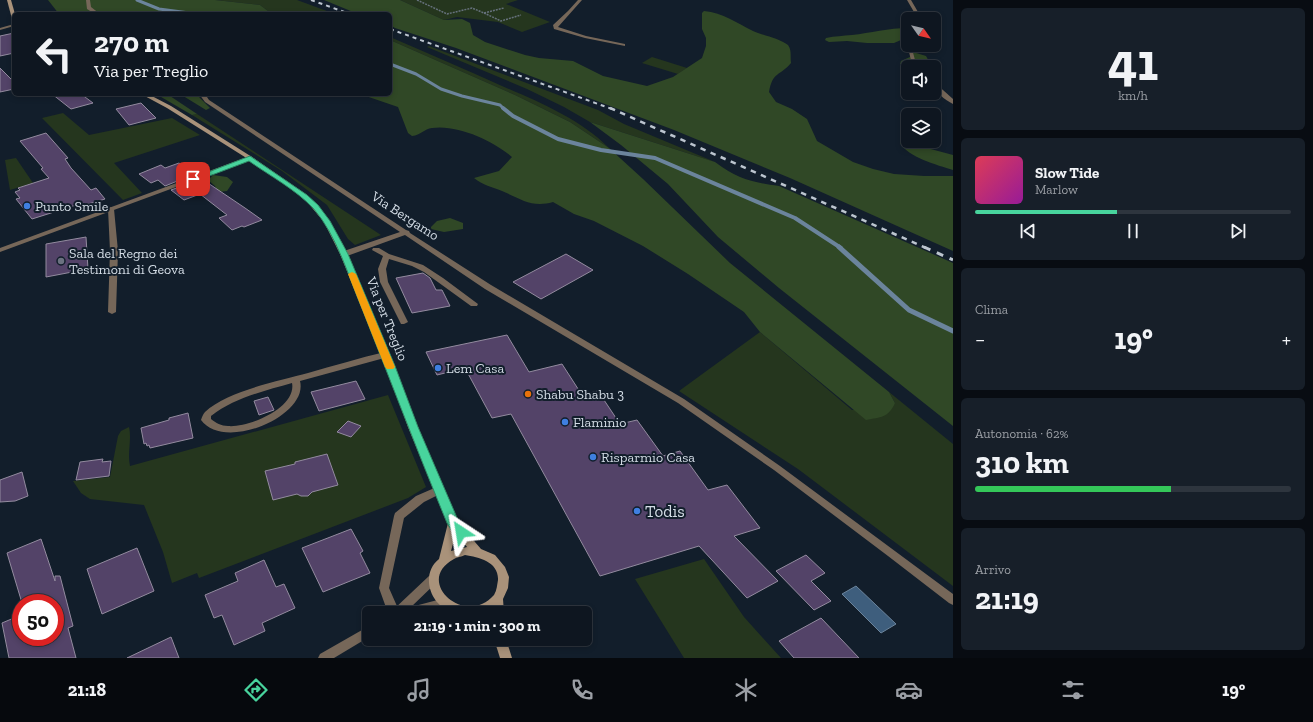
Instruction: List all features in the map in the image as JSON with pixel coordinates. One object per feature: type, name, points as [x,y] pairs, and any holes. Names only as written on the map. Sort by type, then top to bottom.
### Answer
[{"type":"main road","points":[[9,0],[12,12]]},
{"type":"main road","name":"Via per Treglio","points":[[148,96],[250,158],[305,196],[327,221],[344,254],[453,523],[477,551]]},
{"type":"main road","points":[[450,606],[445,603],[436,592],[433,579],[436,570],[444,559],[453,523]]},
{"type":"main road","points":[[444,559],[454,553],[462,551],[477,551],[494,559],[502,569],[504,586],[497,598],[486,606]]},
{"type":"main road","points":[[497,598],[498,606]]},
{"type":"main road","points":[[501,646],[506,658]]},
{"type":"street","points":[[88,0],[89,8],[95,12]]},
{"type":"street","points":[[580,0],[555,26],[556,28],[585,37],[623,44]]},
{"type":"street","points":[[909,0],[916,12]]},
{"type":"street","points":[[0,29],[12,26]]},
{"type":"street","points":[[941,93],[953,102]]},
{"type":"street","name":"Via Bergamo","points":[[203,96],[207,101],[250,130],[407,232],[488,287],[681,401],[777,468],[953,600]]},
{"type":"street","points":[[0,250],[250,158]]},
{"type":"street","points":[[111,209],[114,251],[112,312]]},
{"type":"street","points":[[344,254],[407,232]]},
{"type":"street","points":[[376,250],[386,257],[408,262],[422,268],[474,304]]},
{"type":"street","points":[[386,257],[382,269],[384,282],[404,322]]},
{"type":"street","points":[[295,379],[297,388],[296,395],[270,420],[255,426],[233,430],[213,427],[206,420],[207,415],[216,407],[230,400],[295,379],[385,355]]},
{"type":"street","points":[[391,606],[384,588],[399,516],[420,499],[439,490]]},
{"type":"street","points":[[404,606],[433,579]]},
{"type":"street","points":[[433,606],[445,603]]},
{"type":"street","points":[[324,658],[362,635]]},
{"type":"path","points":[[417,0],[448,14],[472,8],[501,21],[521,15]]},
{"type":"path","points":[[484,13],[504,8]]},
{"type":"green space","points":[[48,0],[215,0],[260,5],[269,12],[57,12]]},
{"type":"green space","points":[[215,0],[297,0],[330,12],[269,12],[260,5]]},
{"type":"green space","points":[[324,0],[400,0],[444,20],[462,19],[470,23],[473,35],[485,42],[525,55],[539,58],[573,61],[603,76],[647,86],[673,77],[702,58],[706,46],[706,38],[702,29],[702,13],[704,11],[724,16],[753,31],[788,45],[791,63],[775,77],[772,81],[769,92],[776,102],[792,109],[807,119],[817,141],[853,162],[873,169],[894,174],[953,176],[953,251],[790,178],[674,130],[456,48],[395,28],[392,26],[392,12],[353,12]]},
{"type":"green space","points":[[400,0],[518,0],[506,4],[550,22],[522,32],[498,22],[457,17],[444,20]]},
{"type":"green space","points":[[901,28],[901,40],[894,43],[847,41],[829,42],[825,40],[826,38]]},
{"type":"green space","points":[[392,38],[474,73],[558,112],[585,128],[609,148],[570,122],[515,95],[392,41]]},
{"type":"green space","points":[[392,41],[515,95],[570,122],[609,148],[730,263],[889,392],[895,403],[890,412],[884,416],[866,420],[760,332],[744,312],[643,246],[594,221],[574,214],[553,202],[539,204],[527,202],[477,180],[474,178],[499,171],[512,157],[495,145],[464,131],[442,127],[432,128],[412,136],[408,133],[398,107],[366,96],[392,96]]},
{"type":"green space","points":[[429,46],[598,110],[624,124],[715,162],[590,122],[564,107],[527,89],[427,47]]},
{"type":"green space","points":[[913,52],[926,56],[928,60],[903,60],[910,57],[910,54]]},
{"type":"green space","points":[[652,57],[687,68],[678,74],[642,63]]},
{"type":"green space","points":[[159,96],[170,96],[197,114],[192,115]]},
{"type":"green space","points":[[183,96],[198,96],[210,108],[206,110]]},
{"type":"green space","points":[[63,113],[89,135],[172,118],[200,135],[114,163],[142,193],[123,200],[42,118]]},
{"type":"green space","points":[[197,114],[381,235],[355,245],[348,239],[327,205],[282,171],[192,115]]},
{"type":"green space","points":[[590,122],[715,162],[745,179],[779,186],[953,263],[953,426],[779,288],[718,237],[668,184],[621,145]]},
{"type":"green space","points":[[904,148],[927,148],[953,155],[953,170],[931,163]]},
{"type":"green space","points":[[16,158],[33,183],[10,190],[5,160]]},
{"type":"green space","points":[[213,175],[227,177],[233,182],[227,191],[218,192],[215,186],[208,180]]},
{"type":"green space","points":[[450,218],[463,223],[463,229],[444,232],[431,229],[437,221]]},
{"type":"green space","points":[[760,332],[852,410],[895,403],[889,392],[953,444],[953,586],[798,469],[679,391]]},
{"type":"green space","points":[[388,395],[426,487],[408,498],[199,578],[197,573],[172,583],[163,552],[144,505],[90,499],[81,493],[73,481],[110,477],[118,436],[121,431],[129,427],[130,466]]},
{"type":"green space","points":[[704,559],[744,617],[781,658],[684,658],[635,579]]},
{"type":"water","points":[[856,586],[896,624],[881,633],[842,594]]},
{"type":"building","points":[[12,33],[12,53],[0,56],[0,36]]},
{"type":"building","points":[[0,68],[12,80],[12,89],[0,92]]},
{"type":"building","points":[[55,96],[84,96],[93,103],[71,109]]},
{"type":"building","points":[[141,103],[156,118],[129,125],[116,109]]},
{"type":"building","points":[[46,133],[68,158],[65,159],[71,168],[91,190],[96,188],[105,199],[78,207],[76,205],[32,219],[16,199],[20,198],[15,192],[20,190],[18,188],[49,178],[41,169],[43,168],[20,141]]},
{"type":"building","points":[[179,163],[195,174],[165,186],[158,180],[151,183],[139,174],[161,165],[165,168]]},
{"type":"building","points":[[202,179],[262,220],[232,230],[219,218],[227,215],[200,194],[184,200],[171,190]]},
{"type":"building","points":[[86,237],[88,269],[46,277],[46,244]]},
{"type":"building","points":[[566,254],[593,270],[541,299],[513,282]]},
{"type":"building","points":[[423,273],[430,278],[436,290],[442,290],[450,306],[412,313],[396,278]]},
{"type":"building","points":[[507,335],[529,372],[562,364],[582,395],[598,391],[620,424],[637,420],[663,456],[680,451],[708,490],[727,485],[760,528],[734,536],[778,581],[747,598],[699,546],[600,576],[511,414],[492,418],[465,368],[437,375],[426,352]]},
{"type":"building","points":[[356,381],[365,399],[319,411],[311,392]]},
{"type":"building","points":[[268,397],[274,410],[259,415],[254,401]]},
{"type":"building","points":[[188,413],[193,438],[150,448],[146,443],[144,444],[141,428]]},
{"type":"building","points":[[348,421],[361,426],[351,437],[337,432]]},
{"type":"building","points":[[327,454],[338,485],[312,492],[308,496],[301,496],[297,494],[273,500],[265,471]]},
{"type":"building","points":[[103,459],[102,462],[111,461],[109,476],[76,480],[80,462]]},
{"type":"building","points":[[22,472],[28,496],[15,501],[0,502],[0,480]]},
{"type":"building","points":[[351,529],[363,551],[360,553],[370,573],[323,592],[302,548]]},
{"type":"building","points":[[41,539],[55,581],[55,576],[60,576],[73,626],[68,628],[76,658],[9,658],[2,623],[12,619],[12,646],[64,646],[64,594],[19,594],[7,553]]},
{"type":"building","points":[[137,548],[154,591],[102,614],[87,569]]},
{"type":"building","points":[[806,555],[825,573],[811,581],[831,601],[814,610],[776,571]]},
{"type":"building","points":[[264,560],[276,587],[284,584],[295,608],[262,623],[265,631],[234,645],[222,615],[214,618],[205,595],[238,581],[235,573]]},
{"type":"building","points":[[821,618],[859,658],[794,658],[779,641]]},
{"type":"building","points":[[171,637],[179,658],[127,658]]},
{"type":"waterway","points":[[137,0],[159,9],[182,12]]},
{"type":"waterway","points":[[392,65],[416,74],[441,89],[462,96],[500,105],[503,108]]},
{"type":"waterway","points":[[503,108],[513,116],[558,139],[601,150],[655,158],[795,218],[841,248]]},
{"type":"waterway","points":[[839,247],[909,310],[953,331]]},
{"type":"railway","points":[[311,0],[344,12]]},
{"type":"railway","points":[[392,30],[612,109]]},
{"type":"railway","points":[[610,108],[926,248]]},
{"type":"railway","points":[[924,247],[953,260]]},
{"type":"slow traffic","points":[[352,274],[390,367]]},
{"type":"place","name":"Punto Smile","points":[[27,206]]},
{"type":"place","name":"Sala del Regno dei Testimoni di Geova","points":[[61,261]]},
{"type":"place","name":"Lem Casa","points":[[438,368]]},
{"type":"place","name":"Shabu Shabu 3","points":[[528,394]]},
{"type":"place","name":"Flaminio","points":[[565,422]]},
{"type":"place","name":"Risparmio Casa","points":[[593,457]]},
{"type":"place","name":"Todis","points":[[637,511]]},
{"type":"route","points":[[193,179],[250,158],[305,196],[327,221],[344,254],[453,523],[461,532]]}]
